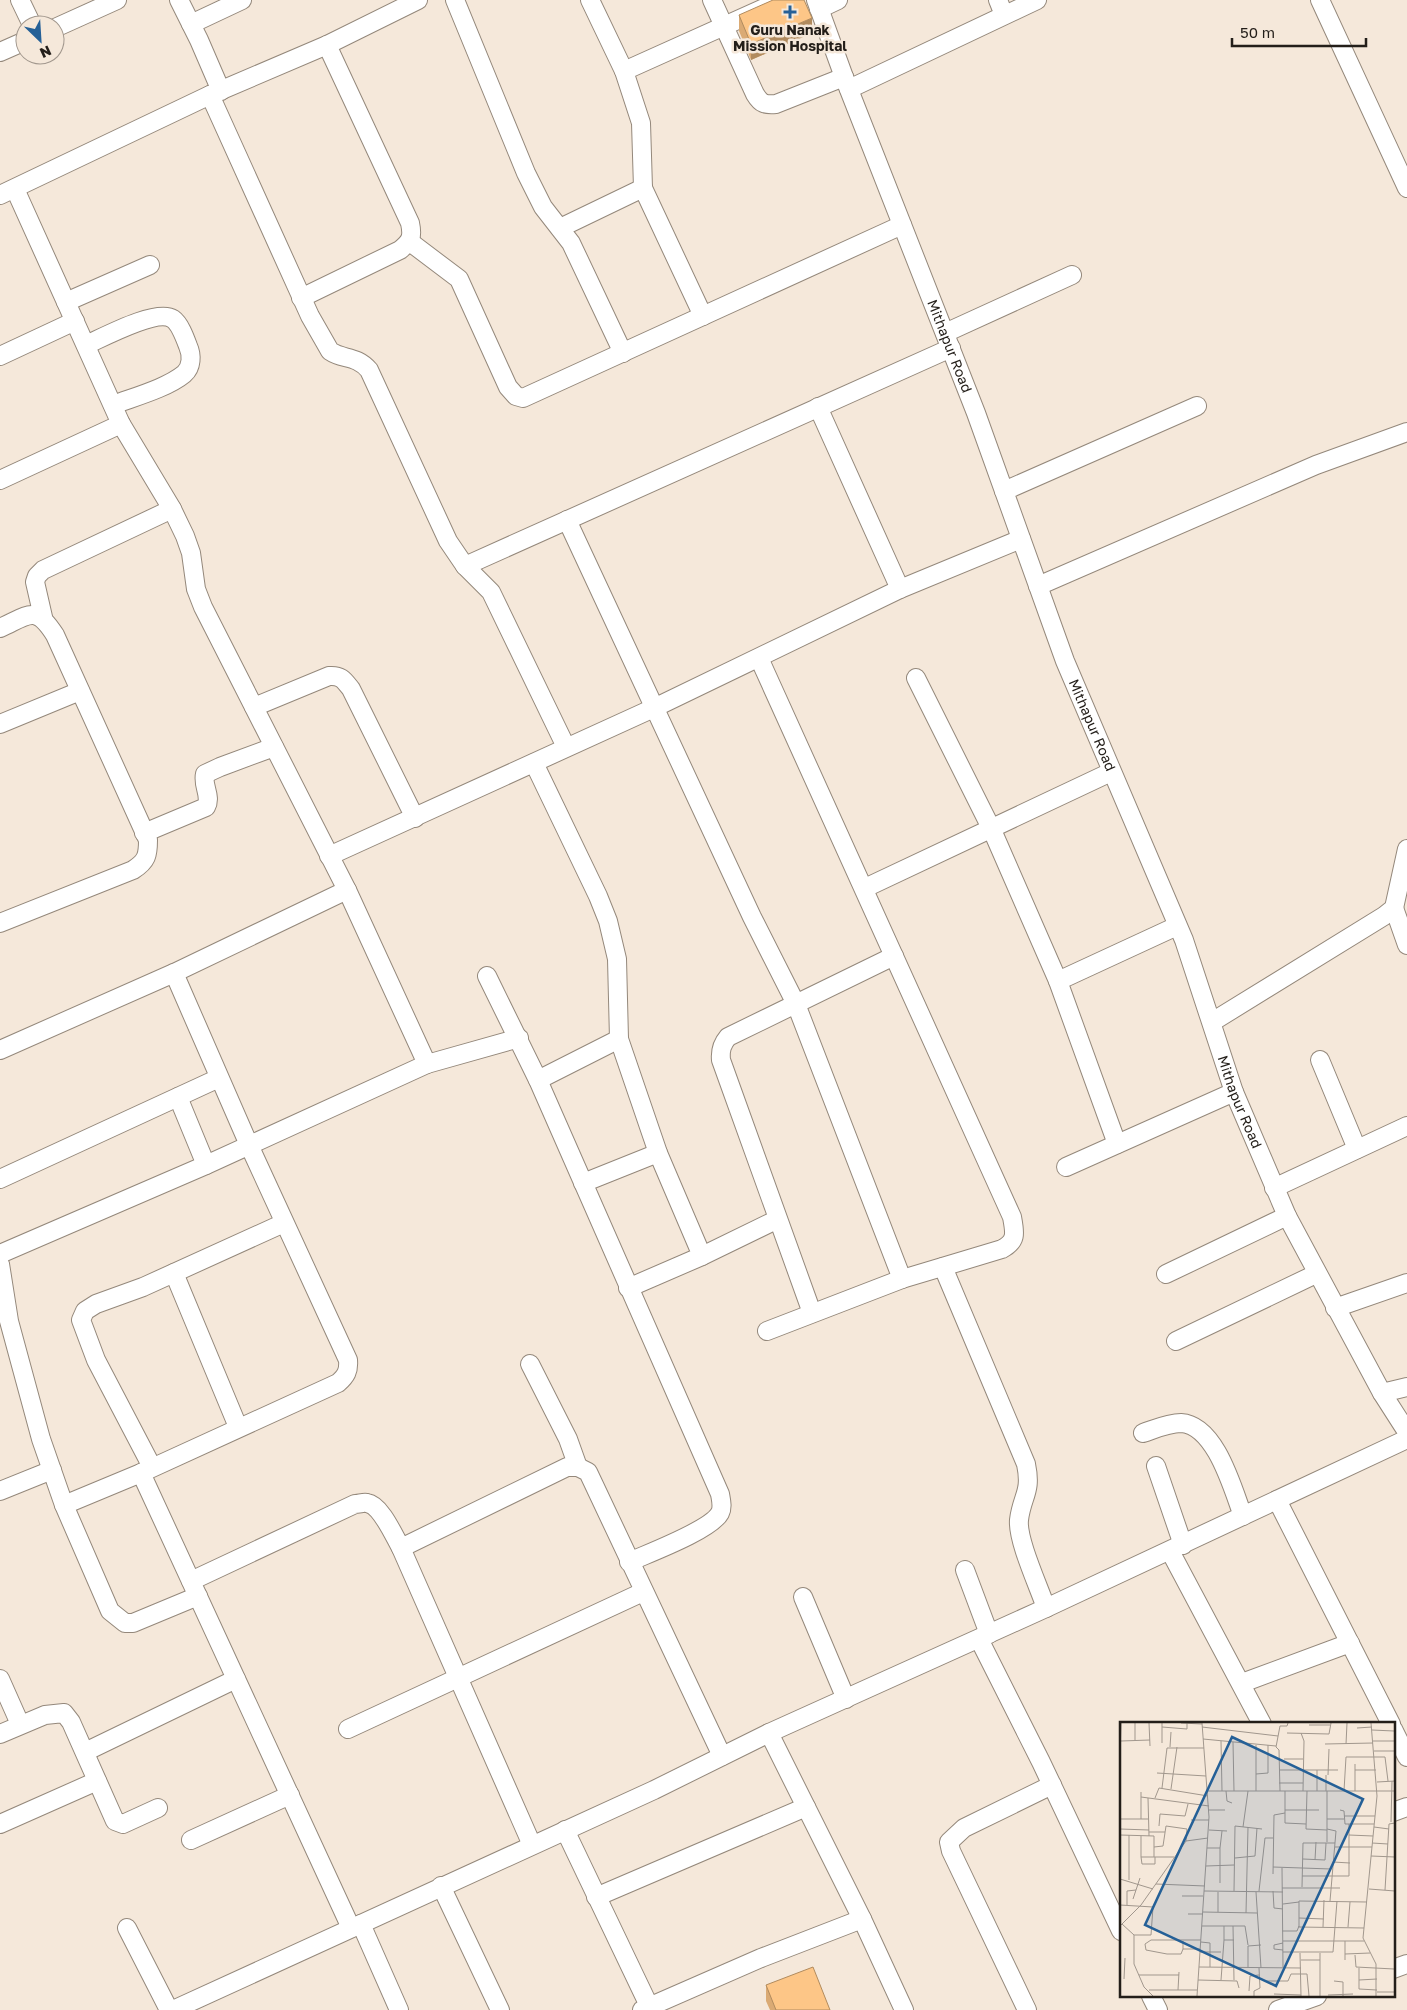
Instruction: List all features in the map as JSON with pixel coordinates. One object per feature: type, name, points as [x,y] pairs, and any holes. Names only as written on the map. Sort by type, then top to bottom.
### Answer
[{"type":"street","points":[[20,0],[27,15]]},
{"type":"street","points":[[65,23],[117,0]]},
{"type":"street","points":[[179,0],[191,24],[215,93],[301,298],[330,351],[356,359],[369,370],[448,541],[465,566],[488,588],[503,612],[566,747]]},
{"type":"street","points":[[191,24],[242,0]]},
{"type":"street","points":[[418,0],[327,45],[215,93],[7,192],[66,302],[121,424],[186,536],[196,589],[203,607],[347,890],[427,1064]]},
{"type":"street","points":[[455,0],[526,173],[543,206],[560,228],[580,262],[623,353]]},
{"type":"street","points":[[590,0],[624,71],[641,123],[643,188],[702,316]]},
{"type":"street","points":[[712,0],[755,94],[759,101],[766,105],[776,104],[846,83],[1001,8],[1037,0]]},
{"type":"street","points":[[624,71],[782,0]]},
{"type":"street","points":[[817,4],[838,0]]},
{"type":"street","points":[[1320,0],[1407,188]]},
{"type":"street","name":"Mithapur Road","points":[[817,4],[846,83],[948,340],[1064,661],[1178,926],[1212,1022],[1234,1092],[1274,1188],[1316,1274],[1382,1393],[1407,1432]]},
{"type":"street","points":[[0,52],[15,45]]},
{"type":"street","points":[[301,298],[400,250],[410,242],[412,234],[410,223],[327,45]]},
{"type":"street","points":[[560,228],[643,188]]},
{"type":"street","points":[[410,242],[459,279],[508,388],[516,396],[524,398],[902,225]]},
{"type":"street","points":[[66,302],[150,264]]},
{"type":"street","points":[[465,566],[818,407],[1072,275]]},
{"type":"street","points":[[86,345],[129,326],[165,317],[173,319],[185,338],[191,352],[190,364],[185,373],[174,380],[113,405]]},
{"type":"street","points":[[0,356],[75,321]]},
{"type":"street","points":[[1004,491],[1198,406]]},
{"type":"street","points":[[818,407],[900,589]]},
{"type":"street","points":[[0,480],[121,424]]},
{"type":"street","points":[[1038,586],[1316,465],[1407,432]]},
{"type":"street","points":[[0,923],[133,870],[144,863],[148,855],[148,840],[55,635],[43,617],[35,582],[37,576],[43,570],[172,509]]},
{"type":"street","points":[[567,520],[656,706],[752,917],[796,1004],[902,1279]]},
{"type":"street","points":[[329,856],[759,658],[900,589],[1021,539]]},
{"type":"street","points":[[0,628],[28,615],[43,617]]},
{"type":"street","points":[[759,658],[865,888],[1012,1218],[1015,1238],[1002,1249],[902,1279],[767,1331]]},
{"type":"street","points":[[254,707],[329,676],[337,676],[344,679],[351,689],[415,818]]},
{"type":"street","points":[[916,678],[992,830],[1058,981],[1117,1144]]},
{"type":"street","points":[[0,724],[80,691]]},
{"type":"street","points":[[144,832],[206,807],[208,796],[203,780],[205,774],[274,747]]},
{"type":"street","points":[[534,763],[608,922],[617,959],[619,1039],[658,1153],[702,1256]]},
{"type":"street","points":[[865,888],[992,830],[1111,772]]},
{"type":"street","points":[[1406,936],[1394,908],[1407,850]]},
{"type":"street","points":[[0,1050],[174,973],[347,890]]},
{"type":"street","points":[[1212,1022],[1394,908]]},
{"type":"street","points":[[1058,981],[1178,926]]},
{"type":"street","points":[[812,1313],[776,1220],[721,1060],[720,1052],[723,1043],[728,1037],[894,956]]},
{"type":"street","points":[[64,1505],[147,1470],[338,1383],[345,1376],[349,1368],[348,1360],[284,1223],[174,973]]},
{"type":"street","points":[[487,976],[538,1080],[720,1494],[722,1506],[720,1514],[711,1522],[693,1533],[629,1562]]},
{"type":"street","points":[[0,1254],[206,1165],[427,1064],[519,1038]]},
{"type":"street","points":[[538,1080],[619,1039]]},
{"type":"street","points":[[1320,1060],[1358,1150]]},
{"type":"street","points":[[0,1179],[220,1078]]},
{"type":"street","points":[[1066,1167],[1234,1092]]},
{"type":"street","points":[[178,1097],[206,1165]]},
{"type":"street","points":[[1274,1188],[1407,1126]]},
{"type":"street","points":[[584,1184],[658,1153]]},
{"type":"street","points":[[1166,1274],[1287,1216]]},
{"type":"street","points":[[628,1288],[702,1256],[776,1220]]},
{"type":"street","points":[[284,1223],[174,1273],[96,1304],[85,1311],[81,1320],[96,1360],[147,1470],[194,1589],[290,1794],[399,2010]]},
{"type":"street","points":[[0,1264],[4,1323],[64,1505],[110,1610],[125,1623],[133,1623],[355,1504],[368,1503],[376,1507],[401,1548],[532,1845]]},
{"type":"street","points":[[942,1267],[1026,1464],[1030,1481],[1019,1520],[1021,1534],[1046,1608]]},
{"type":"street","points":[[174,1273],[238,1427]]},
{"type":"street","points":[[1176,1341],[1316,1274]]},
{"type":"street","points":[[1335,1308],[1407,1283]]},
{"type":"street","points":[[530,1364],[568,1439],[578,1467]]},
{"type":"street","points":[[1382,1393],[1407,1387]]},
{"type":"street","points":[[1143,1433],[1180,1423],[1197,1430],[1219,1453],[1243,1516]]},
{"type":"street","points":[[127,1928],[171,2010],[204,2003],[356,1926],[441,1886],[565,1830],[769,1733],[984,1637],[1407,1439]]},
{"type":"street","points":[[1156,1466],[1176,1548],[1261,1722]]},
{"type":"street","points":[[401,1548],[567,1468],[578,1467],[588,1472],[722,1756]]},
{"type":"street","points":[[0,1492],[52,1470]]},
{"type":"street","points":[[1277,1500],[1389,1722]]},
{"type":"street","points":[[965,1570],[984,1637],[1120,1929]]},
{"type":"street","points":[[348,1729],[643,1592]]},
{"type":"street","points":[[803,1597],[846,1698]]},
{"type":"street","points":[[1242,1683],[1350,1642]]},
{"type":"street","points":[[0,1679],[20,1724]]},
{"type":"street","points":[[84,1752],[236,1679]]},
{"type":"street","points":[[0,1734],[45,1715],[64,1713],[71,1722],[115,1821],[123,1824],[158,1808]]},
{"type":"street","points":[[1394,1731],[1407,1757]]},
{"type":"street","points":[[769,1733],[862,1919],[904,2010]]},
{"type":"street","points":[[0,1824],[97,1781]]},
{"type":"street","points":[[1027,2010],[951,1851],[949,1842],[964,1828],[1052,1785]]},
{"type":"street","points":[[191,1840],[290,1794]]},
{"type":"street","points":[[596,1897],[806,1807]]},
{"type":"street","points":[[1394,1812],[1407,1807]]},
{"type":"street","points":[[565,1830],[647,2009],[761,1958],[862,1919]]},
{"type":"street","points":[[441,1886],[500,2010]]},
{"type":"street","points":[[1394,1969],[1407,1964]]},
{"type":"street","points":[[1152,1998],[1158,2010]]},
{"type":"street","points":[[1278,2010],[1311,1998]]},
{"type":"building","points":[[773,0],[804,0],[812,18],[751,44],[739,15]]},
{"type":"building","points":[[813,1967],[830,2010],[776,2010],[766,1985]]},
{"type":"place","name":"Guru Nanak Mission Hospital","points":[[790,12]]}]
